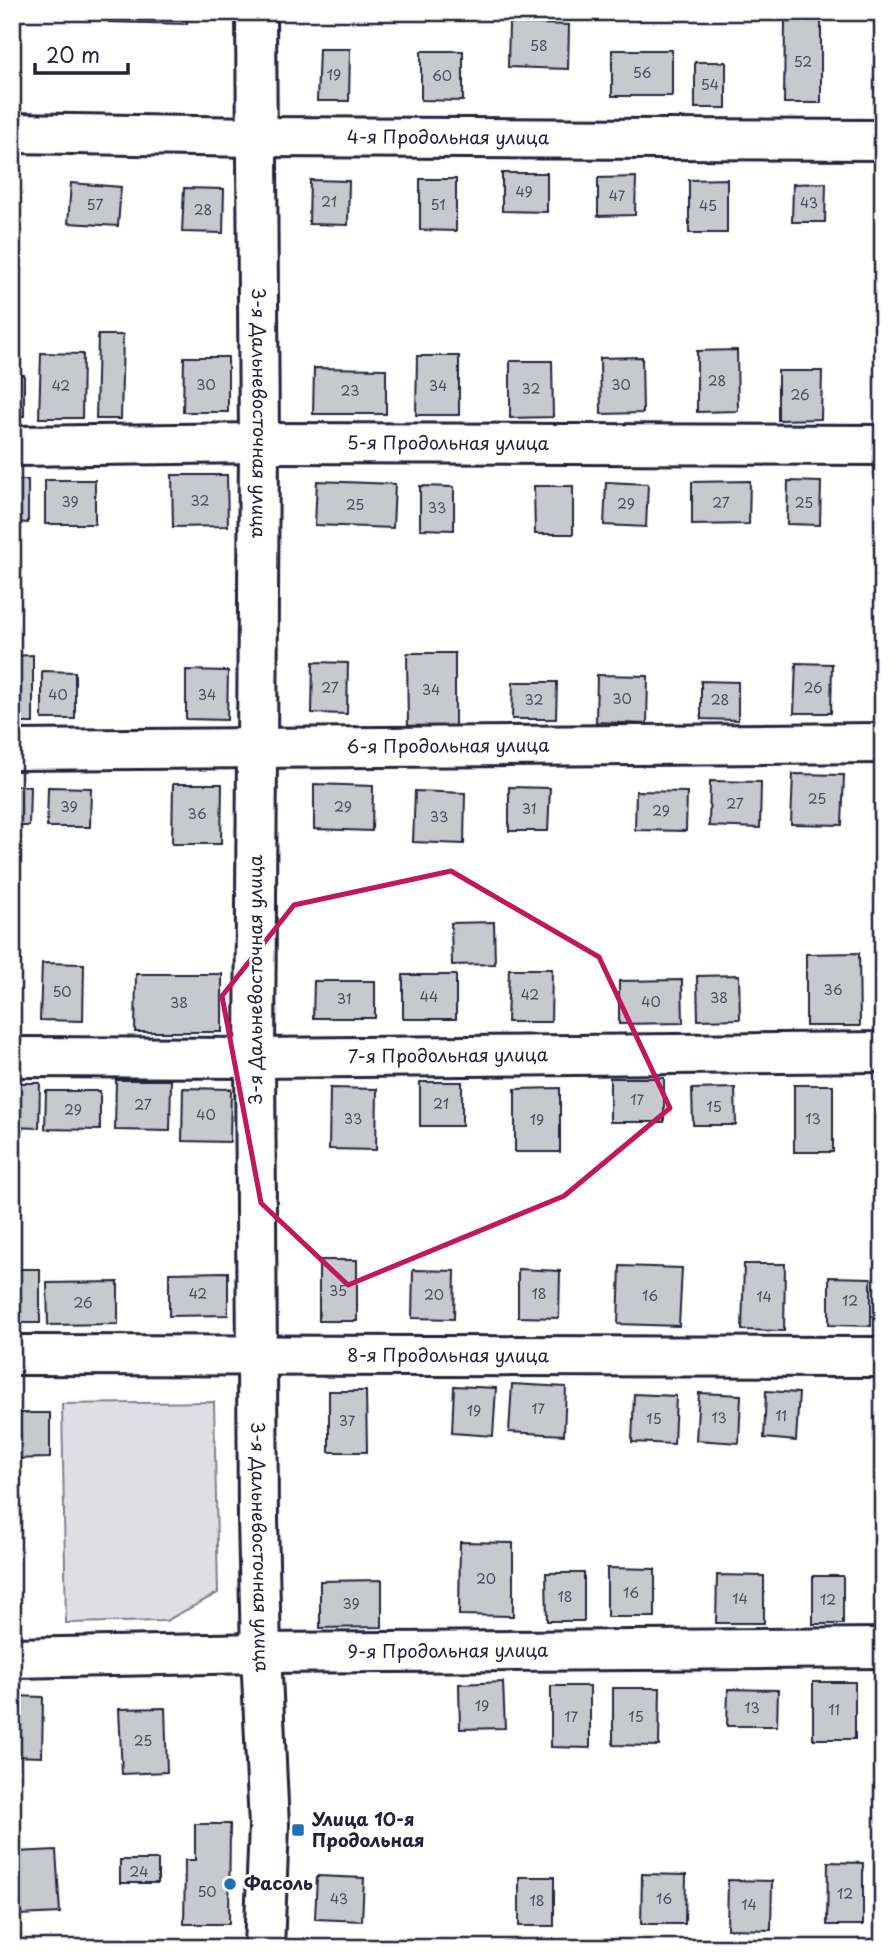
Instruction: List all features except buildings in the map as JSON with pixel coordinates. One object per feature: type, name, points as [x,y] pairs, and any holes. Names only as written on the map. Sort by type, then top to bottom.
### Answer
[{"type":"street","name":"3-я Дальневосточная улица","points":[[256,12],[259,443],[255,1058],[257,1354],[261,1653],[269,1826],[264,1948]]},
{"type":"street","name":"4-я Продольная улица","points":[[12,133],[883,140]]},
{"type":"street","name":"5-я Продольная улица","points":[[12,446],[259,443],[883,445]]},
{"type":"street","name":"6-я Продольная улица","points":[[12,750],[883,743]]},
{"type":"street","name":"7-я Продольная улица","points":[[12,1057],[255,1058],[883,1052]]},
{"type":"street","name":"8-я Продольная улица","points":[[12,1355],[883,1357]]},
{"type":"street","name":"9-я Продольная улица","points":[[12,1658],[261,1653],[883,1648]]},
{"type":"highlighted area","points":[[451,871],[599,957],[670,1108],[564,1196],[348,1285],[261,1203],[222,996],[294,905]]},
{"type":"shaded area","points":[[214,1402],[218,1593],[166,1621],[66,1623],[62,1404]]},
{"type":"place","name":"Улица 10-я Продольная","points":[[298,1830]]},
{"type":"place","name":"Фасоль","points":[[230,1884]]}]
